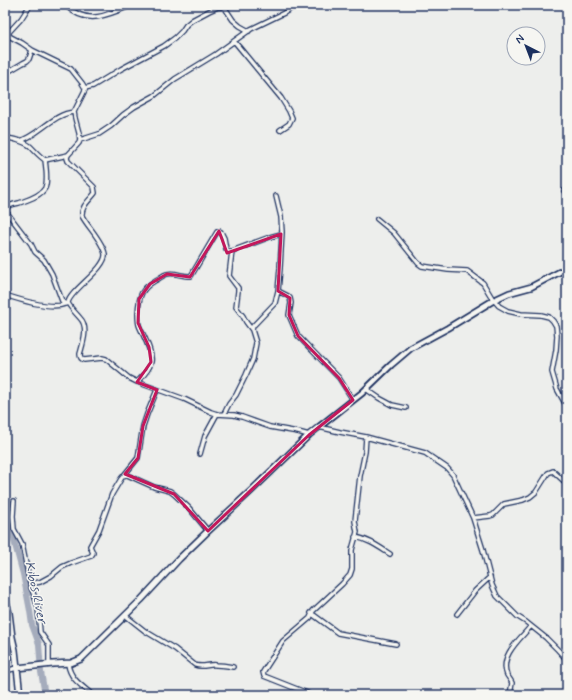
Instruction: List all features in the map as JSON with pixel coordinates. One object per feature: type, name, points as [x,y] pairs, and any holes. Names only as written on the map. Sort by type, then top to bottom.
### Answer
[{"type":"main road","points":[[17,668],[32,665],[71,664],[81,659],[108,631],[126,616],[208,531],[318,427]]},
{"type":"main road","points":[[5,597],[15,650],[20,695]]},
{"type":"street","points":[[30,5],[9,32],[9,36],[32,50],[71,69],[85,88]]},
{"type":"street","points":[[65,5],[75,13],[95,18],[108,15],[134,5]]},
{"type":"street","points":[[80,140],[99,134],[134,107],[154,96],[175,79],[216,54],[249,31],[296,5]]},
{"type":"street","points":[[5,138],[20,141],[28,145],[45,160],[68,155],[77,146],[80,140],[74,118],[74,112],[85,88],[93,86],[121,68],[164,46],[182,31],[192,20],[209,10],[218,7],[225,8],[240,26],[249,31]]},
{"type":"street","points":[[234,41],[281,98],[289,111],[292,118],[289,124],[280,130]]},
{"type":"street","points":[[5,72],[27,61],[32,50]]},
{"type":"street","points":[[20,141],[26,140],[53,121],[74,112]]},
{"type":"street","points":[[5,295],[46,305],[58,306],[66,304],[69,298],[88,281],[105,257],[103,249],[82,216],[84,208],[95,193],[94,187],[68,161],[68,155]]},
{"type":"street","points":[[45,160],[46,184],[44,189],[29,200],[10,205],[6,207],[5,210],[28,240],[35,252],[44,260],[52,274],[62,301],[81,318],[85,332],[80,354],[81,358],[84,360],[106,359],[137,382],[184,399],[205,410],[217,414],[234,415],[270,427],[309,435]]},
{"type":"street","points":[[252,330],[253,326],[275,303],[278,291],[282,234],[281,218],[276,196]]},
{"type":"street","points":[[377,219],[394,233],[422,266],[467,271],[483,283],[499,306],[508,311],[521,314],[549,317],[556,326],[557,336],[552,372],[557,389],[567,407]]},
{"type":"street","points":[[137,382],[151,362],[149,347],[138,323],[139,299],[141,294],[150,284],[167,274],[191,276],[219,231],[221,232],[226,250],[229,251],[282,234]]},
{"type":"street","points":[[224,414],[246,375],[253,359],[256,343],[252,330],[236,308],[238,288],[229,276],[232,251]]},
{"type":"street","points":[[318,427],[366,389],[411,348],[448,328],[494,300],[509,293],[531,287],[567,268]]},
{"type":"street","points":[[278,291],[290,298],[291,303],[289,315],[298,336],[339,378],[353,400]]},
{"type":"street","points":[[366,389],[378,398],[392,405],[406,408]]},
{"type":"street","points":[[30,584],[40,582],[66,565],[91,556],[93,553],[90,546],[99,530],[112,494],[138,458],[143,426],[158,390]]},
{"type":"street","points":[[200,454],[205,436],[217,414]]},
{"type":"street","points":[[318,427],[425,452],[447,468],[453,475],[473,518],[494,592],[499,599],[518,617],[531,626],[567,660]]},
{"type":"street","points":[[310,695],[264,676],[262,673],[280,644],[310,618],[311,613],[350,575],[352,569],[352,550],[357,532],[355,521],[366,437]]},
{"type":"street","points":[[473,518],[490,516],[504,504],[530,497],[536,492],[548,473],[553,471],[567,484]]},
{"type":"street","points":[[125,474],[154,487],[170,491],[189,508],[208,531]]},
{"type":"street","points":[[14,501],[14,529],[22,544],[30,584],[38,607],[40,632],[49,645],[47,664]]},
{"type":"street","points":[[355,537],[372,543],[390,554]]},
{"type":"street","points":[[457,614],[475,592],[490,577]]},
{"type":"street","points":[[311,613],[338,633],[396,644]]},
{"type":"street","points":[[126,616],[145,631],[175,649],[195,665],[234,666]]},
{"type":"street","points":[[510,695],[512,683],[507,675],[505,664],[506,658],[531,626]]},
{"type":"street","points":[[68,664],[69,672],[74,679],[93,695]]},
{"type":"street","points":[[5,671],[17,668]]},
{"type":"highlighted area","points":[[219,231],[227,253],[281,234],[278,291],[290,298],[289,315],[298,336],[339,378],[353,400],[309,435],[208,531],[174,494],[125,474],[138,458],[143,426],[157,390],[137,382],[151,362],[149,347],[138,323],[139,299],[150,284],[167,274],[190,277]]},
{"type":"waterway","name":"Kibos River","points":[[5,495],[8,502],[11,530],[23,574],[32,625],[39,644],[41,672],[45,695]]}]
